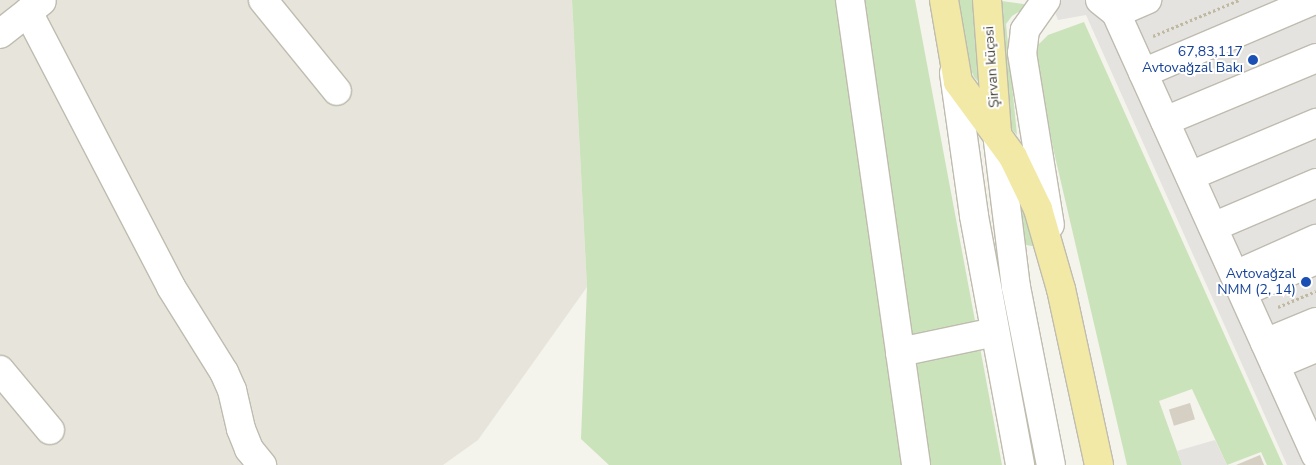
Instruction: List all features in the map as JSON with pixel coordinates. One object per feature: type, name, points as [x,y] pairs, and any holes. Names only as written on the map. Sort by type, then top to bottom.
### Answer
[{"type":"main road","points":[[944,0],[954,73],[962,89],[997,133],[1033,195],[1061,288],[1099,465]]},
{"type":"main road","name":"Şirvan küçəsi","points":[[987,0],[997,133]]},
{"type":"street","points":[[262,0],[337,91]]},
{"type":"street","points":[[850,0],[916,465]]},
{"type":"street","points":[[1046,0],[1025,30],[1022,53],[1061,288]]},
{"type":"street","points":[[1147,0],[1108,6],[1143,73],[1270,354],[1308,414],[1316,455]]},
{"type":"street","points":[[1143,73],[1314,0]]},
{"type":"street","points":[[0,34],[36,6],[171,287],[224,372],[232,390],[241,429],[249,449],[262,465]]},
{"type":"street","points":[[1165,122],[1316,58]]},
{"type":"street","points":[[954,73],[974,216],[1020,465]]},
{"type":"street","points":[[1190,176],[1316,123]]},
{"type":"street","points":[[997,133],[1016,287],[1051,465]]},
{"type":"street","points":[[1213,227],[1316,183]]},
{"type":"street","points":[[1239,284],[1316,239]]},
{"type":"street","points":[[1016,287],[1019,267],[1032,259],[1041,260],[1048,265],[1061,288]]},
{"type":"street","points":[[1239,284],[1316,260]]},
{"type":"street","points":[[1270,354],[1316,322]]},
{"type":"street","points":[[900,352],[995,332]]},
{"type":"street","points":[[1270,354],[1316,348]]},
{"type":"street","points":[[0,370],[50,430]]},
{"type":"path","points":[[1153,36],[1239,0]]},
{"type":"path","points":[[1278,307],[1316,291]]},
{"type":"shaded area","points":[[0,0],[572,0],[587,287],[478,440],[443,465],[0,465]]},
{"type":"shaded area","points":[[1050,0],[1316,0],[1316,465],[1287,465],[1086,15],[1058,20]]},
{"type":"shaded area","points":[[1215,440],[1227,465],[1182,465],[1177,451]]},
{"type":"green space","points":[[572,0],[915,0],[1002,465],[609,465],[581,439],[587,287]]},
{"type":"green space","points":[[959,0],[978,0],[986,91],[974,77],[966,58]]},
{"type":"green space","points":[[994,0],[1030,5],[1012,16],[1006,24],[1017,135],[1004,121]]},
{"type":"green space","points":[[1084,22],[1283,465],[1267,465],[1261,452],[1227,465],[1192,389],[1159,401],[1182,465],[1127,465],[1053,148],[1036,59],[1038,45],[1048,35]]},
{"type":"green space","points":[[1008,177],[1027,211],[1038,247],[1026,245],[1018,249]]},
{"type":"building","points":[[1190,403],[1195,419],[1174,426],[1169,409]]},
{"type":"building","points":[[1260,455],[1264,465],[1236,465]]},
{"type":"place","name":"67,83,117 Avtovağzal Bakı","points":[[1253,60]]},
{"type":"place","name":"Avtovağzal NMM (2, 14)","points":[[1306,282]]}]
